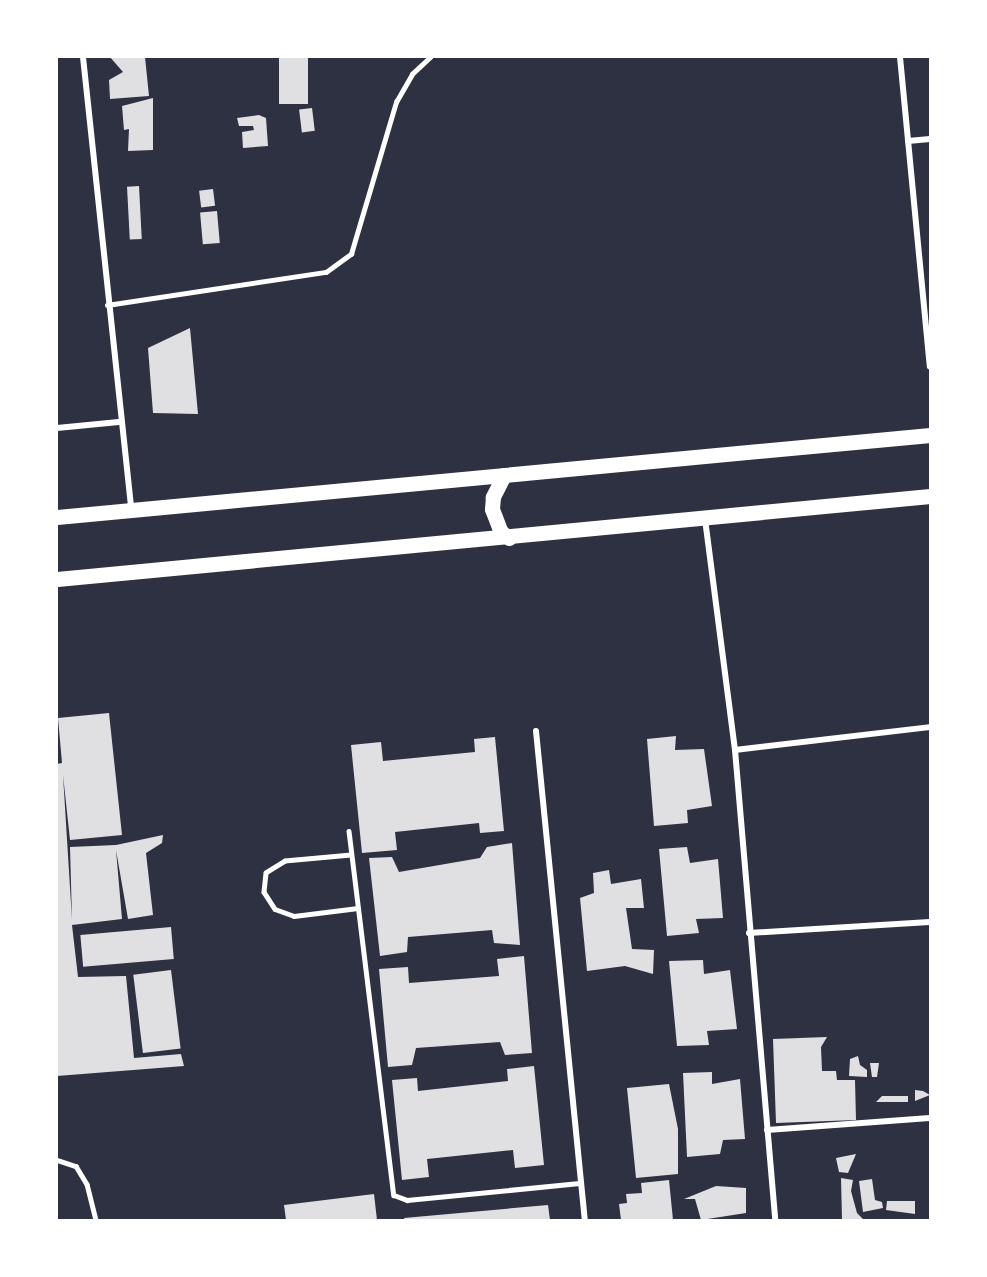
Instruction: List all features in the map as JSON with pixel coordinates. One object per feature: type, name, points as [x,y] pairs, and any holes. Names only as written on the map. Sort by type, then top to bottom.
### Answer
[{"type":"main road","points":[[57,517],[930,435]]},
{"type":"main road","points":[[504,475],[496,486],[492,509],[495,521],[509,538]]},
{"type":"main road","points":[[57,579],[509,538],[930,496]]},
{"type":"street","points":[[83,57],[119,422],[131,510]]},
{"type":"street","points":[[900,57],[930,367]]},
{"type":"street","points":[[908,141],[930,139]]},
{"type":"street","points":[[57,428],[119,422]]},
{"type":"street","points":[[705,517],[735,750],[775,1220]]},
{"type":"street","points":[[735,750],[930,727]]},
{"type":"street","points":[[536,731],[579,1183],[585,1220]]},
{"type":"street","points":[[749,933],[930,922]]},
{"type":"street","points":[[767,1130],[930,1118]]},
{"type":"lane","points":[[107,305],[326,272],[351,254],[396,102],[412,74],[430,57]]},
{"type":"lane","points":[[348,831],[394,1196],[407,1200],[579,1183]]},
{"type":"lane","points":[[351,855],[285,861],[266,873],[264,892],[275,909],[294,916],[357,908]]},
{"type":"lane","points":[[57,1160],[75,1166],[87,1184],[96,1220]]},
{"type":"building","points":[[110,57],[145,57],[149,96],[110,99],[109,80],[123,72]]},
{"type":"building","points":[[279,57],[308,57],[308,104],[279,104]]},
{"type":"building","points":[[153,98],[153,150],[128,151],[129,129],[124,130],[122,106]]},
{"type":"building","points":[[312,108],[315,131],[302,132],[299,110]]},
{"type":"building","points":[[259,115],[266,118],[268,146],[243,148],[242,132],[254,130],[253,126],[239,126],[237,118]]},
{"type":"building","points":[[139,186],[142,239],[130,240],[127,187]]},
{"type":"building","points":[[213,189],[215,206],[201,208],[199,191]]},
{"type":"building","points":[[217,211],[220,243],[203,244],[200,212]]},
{"type":"building","points":[[190,328],[198,414],[153,413],[148,348]]},
{"type":"building","points":[[109,713],[122,835],[70,840],[63,775],[72,920],[70,847],[116,845],[163,835],[162,843],[146,853],[153,915],[128,919],[116,850],[122,919],[72,925],[78,977],[126,976],[134,1058],[181,1054],[184,1066],[57,1076],[57,764],[62,763],[58,718]]},
{"type":"building","points":[[676,736],[675,750],[704,749],[712,806],[687,810],[688,823],[654,826],[647,739]]},
{"type":"building","points":[[495,737],[504,831],[480,833],[479,823],[395,832],[397,850],[362,853],[351,745],[381,742],[383,761],[475,752],[474,739]]},
{"type":"building","points":[[512,843],[520,945],[494,943],[492,930],[408,937],[407,952],[380,956],[369,858],[392,857],[399,872],[480,858],[487,847]]},
{"type":"building","points":[[687,847],[690,863],[718,859],[723,918],[696,919],[699,933],[667,936],[659,849]]},
{"type":"building","points":[[609,870],[611,884],[641,879],[644,908],[626,908],[632,949],[654,950],[653,974],[625,966],[587,971],[580,898],[594,893],[593,873]]},
{"type":"building","points":[[171,927],[174,959],[83,967],[80,935]]},
{"type":"building","points":[[524,956],[532,1053],[505,1055],[500,1042],[416,1048],[412,1065],[388,1067],[379,969],[408,967],[409,983],[499,976],[497,959]]},
{"type":"building","points":[[703,960],[704,974],[730,970],[737,1029],[707,1031],[709,1045],[677,1046],[669,961]]},
{"type":"building","points":[[171,970],[181,1048],[143,1053],[133,975]]},
{"type":"building","points":[[827,1037],[821,1047],[822,1071],[836,1071],[837,1080],[855,1080],[856,1120],[776,1123],[773,1039]]},
{"type":"building","points":[[858,1056],[860,1065],[867,1070],[867,1077],[849,1076],[850,1059]]},
{"type":"building","points":[[870,1063],[879,1063],[877,1077],[872,1077]]},
{"type":"building","points":[[534,1066],[544,1165],[515,1168],[513,1150],[427,1159],[429,1177],[402,1180],[392,1080],[417,1078],[418,1091],[508,1081],[507,1069]]},
{"type":"building","points":[[712,1072],[712,1084],[740,1079],[745,1139],[723,1140],[720,1154],[687,1157],[683,1073]]},
{"type":"building","points":[[669,1084],[678,1129],[678,1174],[636,1178],[627,1088]]},
{"type":"building","points":[[915,1090],[923,1091],[930,1095],[915,1101]]},
{"type":"building","points":[[882,1096],[908,1096],[908,1102],[876,1102]]},
{"type":"building","points":[[856,1154],[848,1173],[839,1172],[836,1158]]},
{"type":"building","points":[[841,1178],[853,1180],[851,1191],[857,1213],[864,1220],[842,1220]]},
{"type":"building","points":[[872,1179],[875,1200],[882,1202],[883,1208],[863,1212],[859,1181]]},
{"type":"building","points":[[669,1180],[673,1220],[621,1220],[619,1204],[627,1203],[626,1194],[642,1193],[641,1183]]},
{"type":"building","points":[[716,1186],[746,1188],[746,1213],[701,1220],[695,1199],[684,1199]]},
{"type":"building","points":[[374,1194],[377,1220],[286,1220],[284,1205]]},
{"type":"building","points":[[887,1201],[915,1201],[915,1214],[886,1210]]},
{"type":"building","points":[[548,1205],[550,1220],[405,1220],[404,1218]]}]
